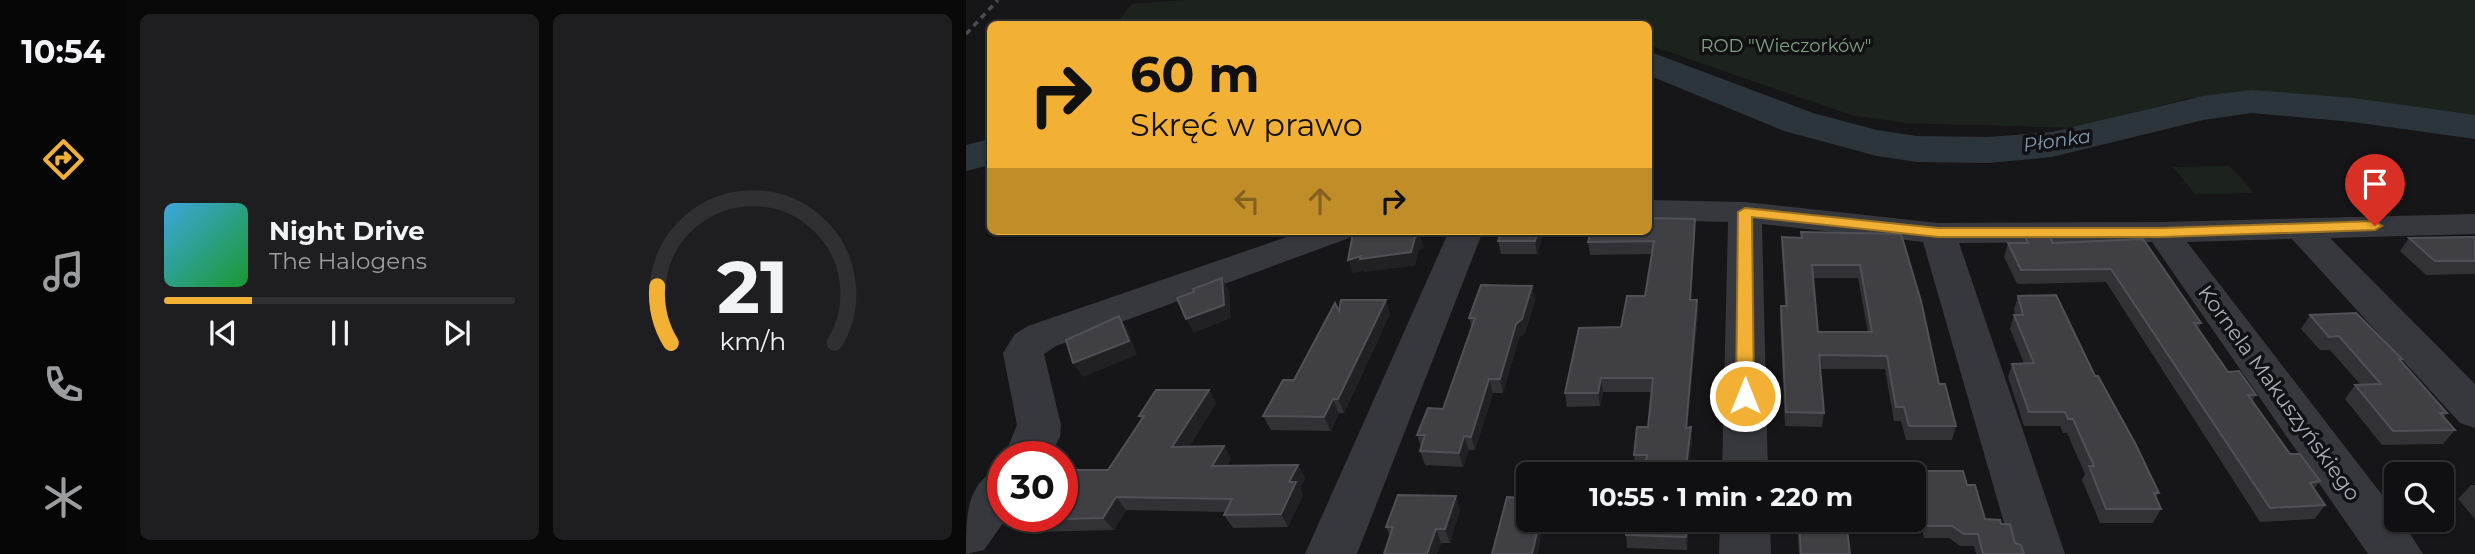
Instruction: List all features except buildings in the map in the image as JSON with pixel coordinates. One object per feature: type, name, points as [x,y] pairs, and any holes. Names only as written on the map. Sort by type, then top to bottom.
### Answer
[{"type":"street","points":[[1652,210],[1745,212],[1938,233],[2162,232],[2475,223]]},
{"type":"street","points":[[1745,212],[1745,462]]},
{"type":"street","points":[[2300,227],[2475,411]]},
{"type":"street","name":"Kornela Makuszyńskiego","points":[[2162,232],[2397,554]]},
{"type":"street","points":[[1938,233],[2039,554]]},
{"type":"street","points":[[1035,441],[1039,425],[1023,353],[1029,344],[1042,336],[1326,235]]},
{"type":"street","points":[[1331,554],[1464,235]]},
{"type":"street","points":[[966,534],[987,507]]},
{"type":"street","points":[[1745,532],[1745,554]]},
{"type":"green space","name":"ROD \"Wieczorków\"","points":[[1183,0],[2475,0],[2475,117],[2277,94],[2189,98],[2074,128],[1906,123],[1851,115],[1652,46],[1652,21],[1118,21],[1132,4]]},
{"type":"green space","points":[[2230,166],[2254,193],[2195,194],[2173,167]]},
{"type":"waterway","name":"Płonka","points":[[1652,64],[1799,122],[1877,143],[1917,149],[1957,151],[2052,145],[2203,108],[2252,102],[2353,110],[2475,127]]},
{"type":"waterway","name":"Płonka","points":[[966,158],[987,153]]},
{"type":"railway","points":[[966,34],[998,0]]},
{"type":"route","points":[[1745,396],[1745,212],[1938,233],[2162,232],[2375,226]]}]
